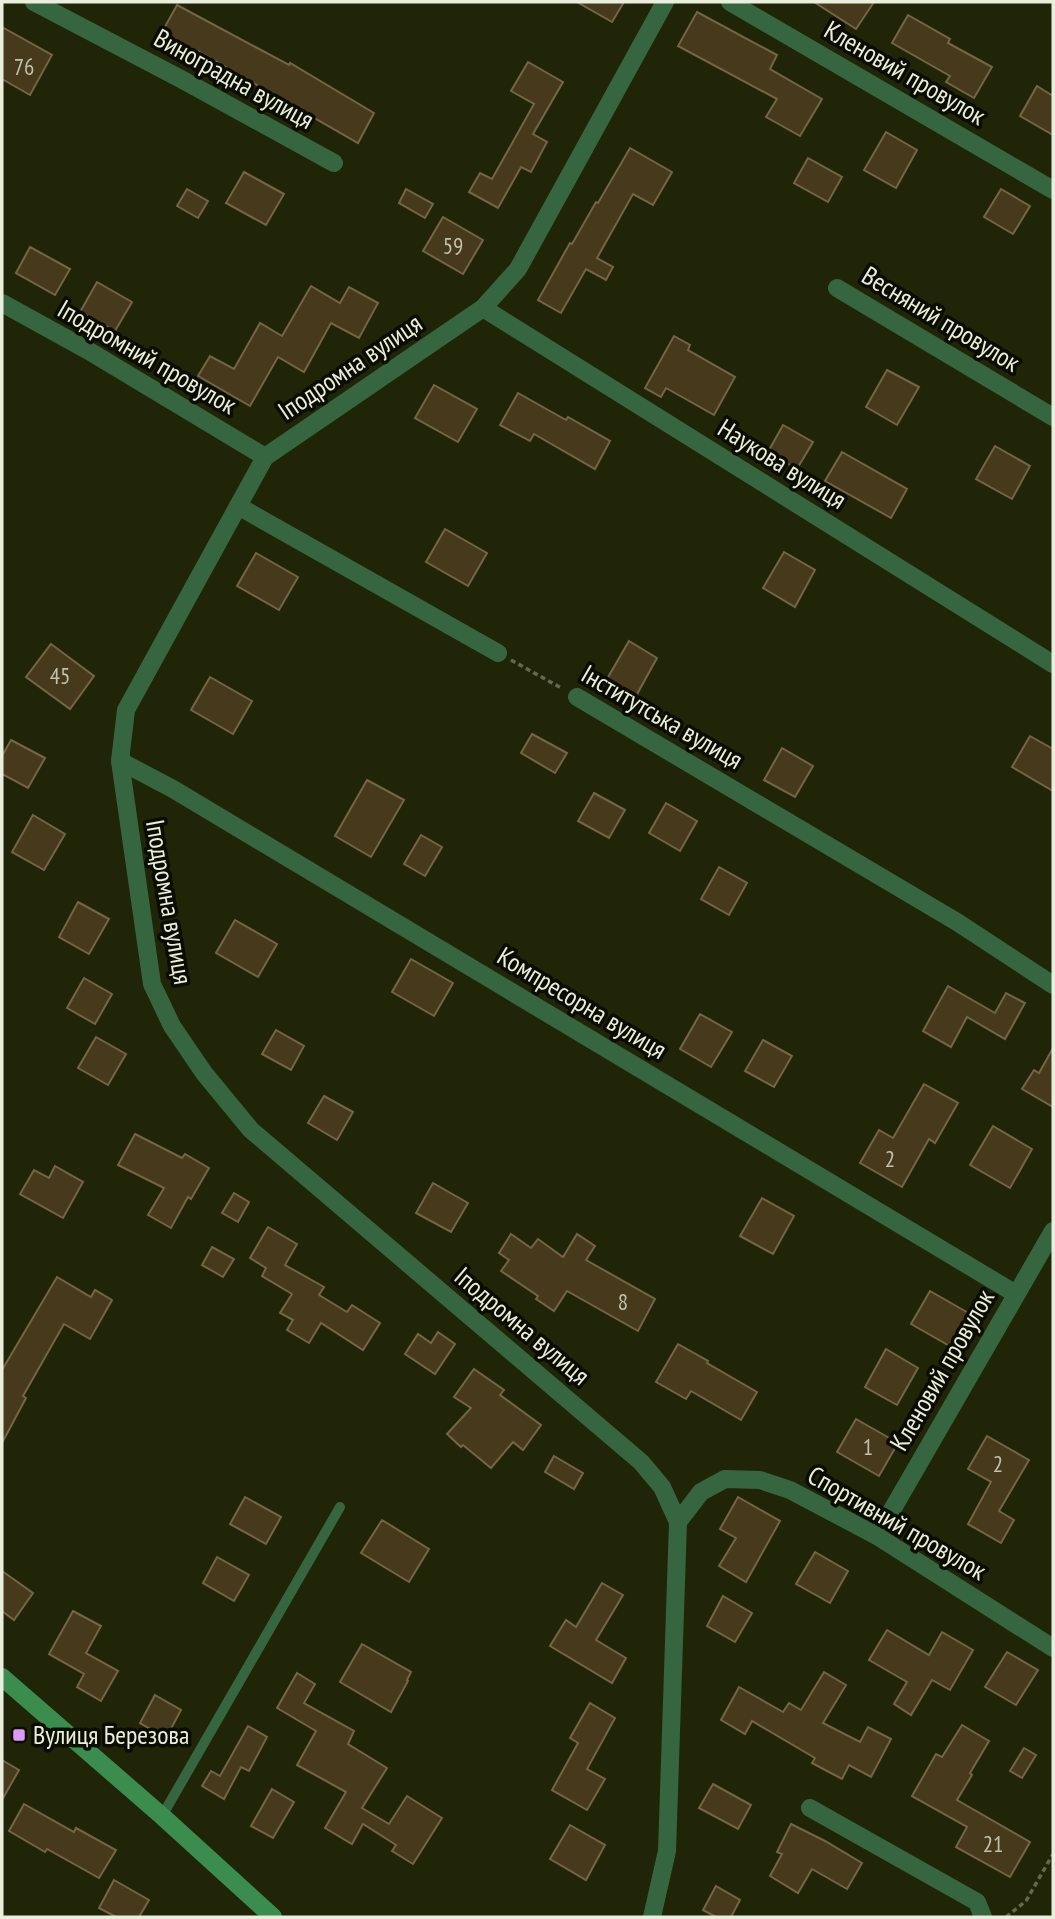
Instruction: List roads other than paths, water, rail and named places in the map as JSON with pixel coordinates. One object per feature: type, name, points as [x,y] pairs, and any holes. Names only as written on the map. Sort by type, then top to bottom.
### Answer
[{"type":"street","name":"Виноградна вулиця","points":[[34,2],[334,163]]},
{"type":"street","name":"Іподромна вулиця","points":[[652,1917],[667,1852],[678,1522],[662,1487],[641,1462],[251,1130],[204,1073],[172,1026],[152,984],[120,761],[126,710],[265,457],[483,308],[518,269],[665,2]]},
{"type":"street","name":"Кленовий провулок","points":[[730,2],[1053,190]]},
{"type":"street","name":"Весняний провулок","points":[[837,288],[1053,417]]},
{"type":"street","name":"Іподромний провулок","points":[[2,303],[89,351],[265,457]]},
{"type":"street","name":"Наукова вулиця","points":[[483,308],[1053,664]]},
{"type":"street","points":[[238,506],[498,653]]},
{"type":"street","name":"Інститутська вулиця","points":[[577,697],[957,922],[1053,985]]},
{"type":"street","name":"Компресорна вулиця","points":[[120,761],[173,789],[1016,1294]]},
{"type":"street","name":"Кленовий провулок","points":[[877,1536],[1053,1231]]},
{"type":"street","name":"Спортивний провулок","points":[[678,1522],[701,1492],[724,1479],[760,1480],[790,1490],[877,1536],[1053,1648]]},
{"type":"street","points":[[2,1677],[273,1917]]},
{"type":"street","points":[[810,1808],[977,1902],[983,1917]]},
{"type":"lane","points":[[162,1816],[340,1507]]},
{"type":"place","name":"Вулиця Березова","points":[[19,1735]]}]
